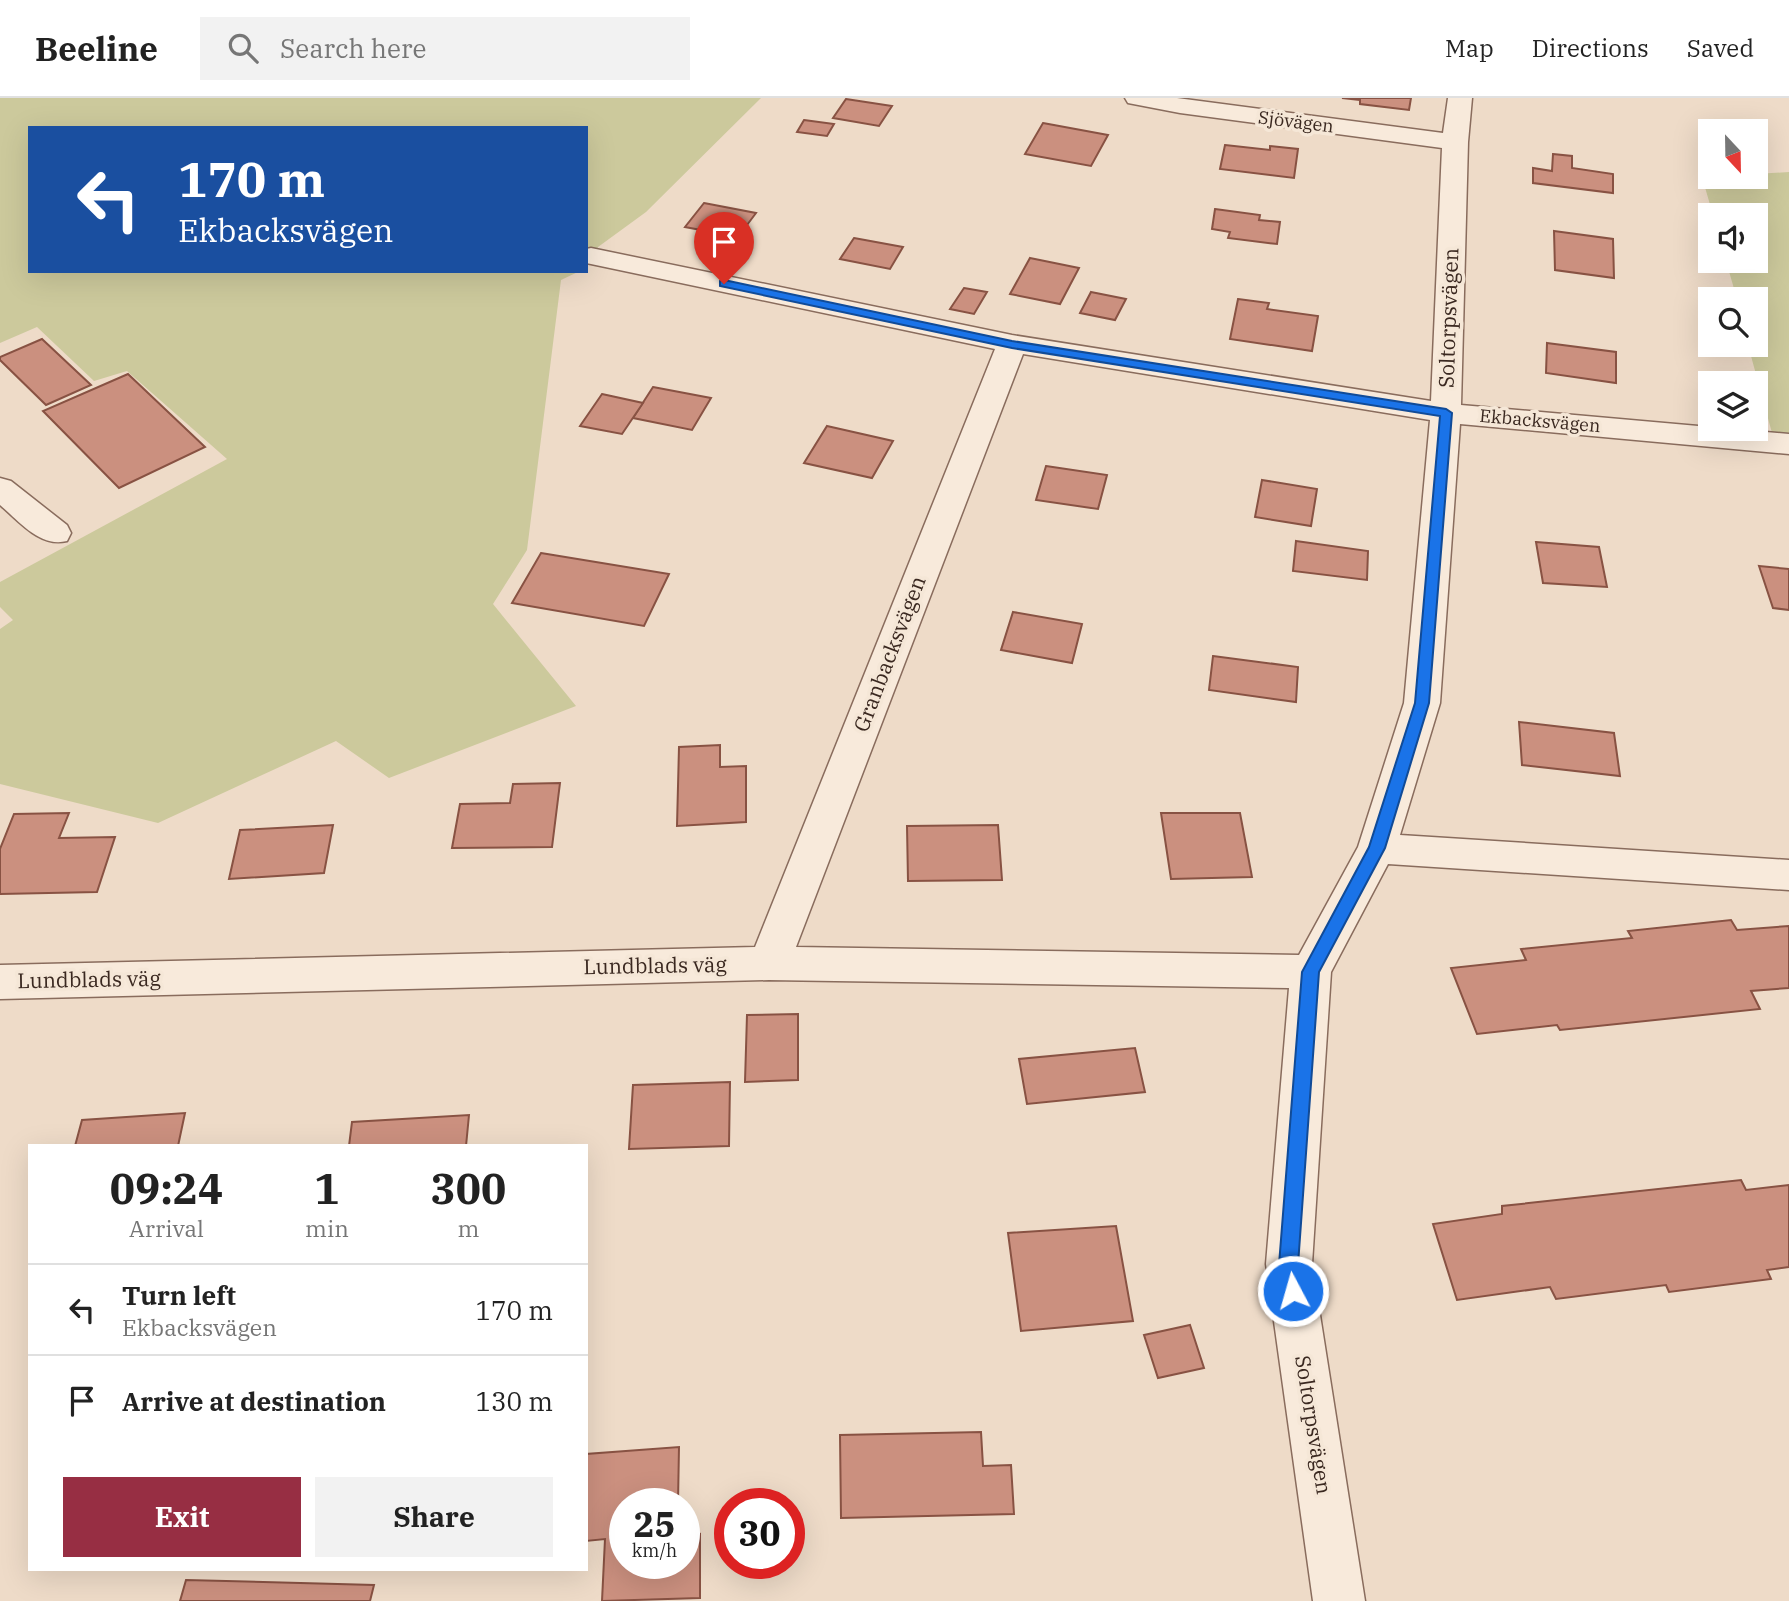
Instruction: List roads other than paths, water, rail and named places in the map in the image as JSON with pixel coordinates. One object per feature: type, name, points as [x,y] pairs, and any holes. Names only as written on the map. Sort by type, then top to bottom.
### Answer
[{"type":"street","name":"Sjövägen","points":[[1137,98],[1192,108],[1455,142]]},
{"type":"street","name":"Soltorpsvägen","points":[[1339,1601],[1289,1265],[1311,972],[1377,848],[1422,703],[1446,413],[1455,142],[1460,98]]},
{"type":"street","name":"Ekbacksvägen","points":[[591,256],[1012,344],[1446,413],[1789,444]]},
{"type":"street","name":"Granbacksvägen","points":[[769,963],[1012,344]]},
{"type":"street","points":[[0,488],[55,533]]},
{"type":"street","points":[[1377,848],[1789,875]]},
{"type":"street","name":"Lundblads väg","points":[[0,982],[769,963],[1311,972]]}]
